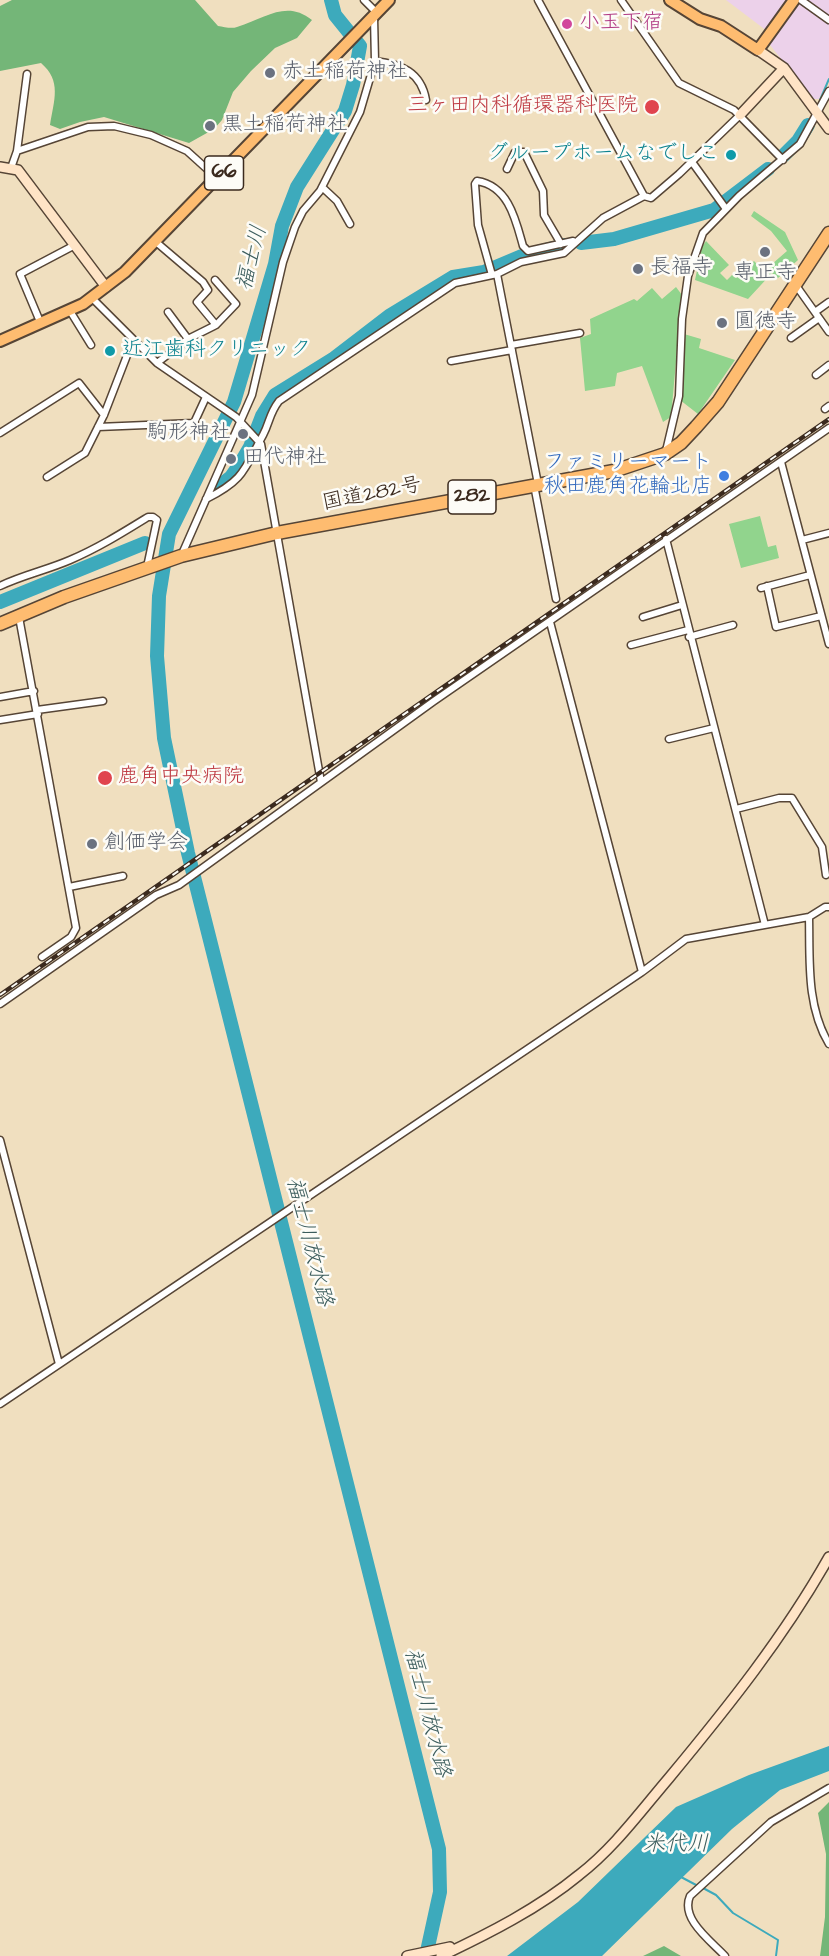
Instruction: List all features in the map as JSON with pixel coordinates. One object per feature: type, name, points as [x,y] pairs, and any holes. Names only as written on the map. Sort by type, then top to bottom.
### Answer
[{"type":"highway","name":"国道282号","points":[[0,624],[181,556],[278,533],[614,471],[665,454],[681,443],[718,402],[829,233]]},
{"type":"main road","name":"66","points":[[0,341],[70,311],[106,287],[156,242],[389,0]]},
{"type":"main road","points":[[670,0],[700,19],[721,26],[758,50],[794,0]]},
{"type":"street","points":[[181,556],[238,419],[252,395],[283,262],[295,227],[322,187],[360,112],[375,61],[376,15],[364,0]]},
{"type":"street","points":[[538,0],[644,196]]},
{"type":"street","points":[[621,0],[679,83],[740,115],[783,160]]},
{"type":"street","points":[[801,0],[829,20]]},
{"type":"street","points":[[758,50],[784,68],[829,129]]},
{"type":"street","points":[[375,61],[396,63],[408,70],[422,84],[426,100]]},
{"type":"street","points":[[206,499],[224,490],[241,476],[253,457],[268,415],[279,401],[455,283],[495,275],[521,262],[564,253],[603,218],[644,196],[651,198],[692,162],[784,68]]},
{"type":"street","points":[[11,168],[17,151],[27,74]]},
{"type":"street","points":[[665,454],[679,396],[682,319],[688,276],[703,233],[739,196],[800,144],[829,91]]},
{"type":"street","points":[[17,151],[88,127],[114,126],[151,135],[187,151],[218,179]]},
{"type":"street","points":[[507,169],[515,152],[524,152],[543,191],[544,215],[561,244]]},
{"type":"street","points":[[692,162],[726,209]]},
{"type":"street","points":[[0,167],[18,170],[26,179],[47,212],[106,287]]},
{"type":"street","points":[[555,599],[511,347],[495,275],[489,266],[478,225],[475,184],[477,181],[499,193],[512,206],[523,246],[528,251],[577,240]]},
{"type":"street","points":[[322,187],[337,201],[350,224]]},
{"type":"street","points":[[156,242],[203,282],[208,290],[197,302],[216,325]]},
{"type":"street","points":[[42,324],[20,274],[75,245]]},
{"type":"street","points":[[157,363],[188,339],[216,325],[236,304],[215,280]]},
{"type":"street","points":[[795,284],[829,332]]},
{"type":"street","points":[[92,298],[157,363],[238,419],[258,439],[278,533],[321,782]]},
{"type":"street","points":[[791,338],[829,302]]},
{"type":"street","points":[[70,311],[91,345]]},
{"type":"street","points":[[168,312],[188,339]]},
{"type":"street","points":[[451,361],[580,333]]},
{"type":"street","points":[[47,477],[85,453],[104,415],[133,340]]},
{"type":"street","points":[[816,375],[829,365]]},
{"type":"street","points":[[0,433],[79,382],[104,415]]},
{"type":"street","points":[[98,427],[194,423],[206,397]]},
{"type":"street","points":[[0,1004],[156,895],[179,885],[666,539],[829,428]]},
{"type":"street","points":[[781,462],[829,644]]},
{"type":"street","points":[[0,586],[24,574],[67,561],[108,542],[148,517],[153,517],[157,520],[148,567]]},
{"type":"street","points":[[802,540],[829,533]]},
{"type":"street","points":[[666,539],[688,633],[765,925]]},
{"type":"street","points":[[810,575],[764,587],[776,627],[821,616]]},
{"type":"street","points":[[643,617],[682,605]]},
{"type":"street","points":[[19,616],[76,928],[71,937],[42,957]]},
{"type":"street","points":[[550,622],[642,972]]},
{"type":"street","points":[[631,645],[733,625]]},
{"type":"street","points":[[0,697],[34,692]]},
{"type":"street","points":[[0,720],[103,701]]},
{"type":"street","points":[[669,739],[714,728]]},
{"type":"street","points":[[736,809],[779,798],[792,798],[822,847],[826,875]]},
{"type":"street","points":[[69,887],[123,876]]},
{"type":"street","points":[[0,1404],[642,972],[686,939],[809,916],[825,907],[829,908]]},
{"type":"street","points":[[809,916],[812,992],[820,1029],[829,1044]]},
{"type":"street","points":[[0,1140],[59,1364]]},
{"type":"street","points":[[407,1956],[443,1954],[478,1937],[531,1907],[578,1876],[614,1844],[728,1707],[807,1596],[829,1557]]},
{"type":"street","points":[[725,1956],[693,1921],[688,1911],[690,1896],[771,1822],[829,1788]]},
{"type":"shaded area","points":[[726,0],[789,0],[767,31]]},
{"type":"shaded area","points":[[797,0],[829,0],[829,77],[819,99],[813,99],[770,45],[770,38]]},
{"type":"green space","points":[[12,0],[195,0],[218,26],[230,28],[285,11],[303,14],[312,20],[297,38],[275,48],[251,71],[233,92],[222,120],[214,129],[189,143],[104,117],[60,129],[50,125],[55,91],[48,70],[41,63],[0,71],[0,6]]},
{"type":"green space","points":[[754,211],[785,232],[798,260],[778,278],[772,273],[748,299],[695,280],[702,247],[706,241],[729,265],[720,273],[727,280],[732,275],[736,278],[754,261],[764,271],[787,251],[771,231],[751,216]]},
{"type":"green space","points":[[676,287],[682,295],[671,417],[663,422],[642,366],[617,373],[615,386],[585,391],[580,338],[591,334],[590,319],[634,299],[637,301],[652,288],[662,299]]},
{"type":"green space","points":[[684,334],[701,339],[699,348],[735,360],[698,414],[680,400]]},
{"type":"green space","points":[[760,516],[768,547],[776,545],[779,558],[741,568],[729,524]]},
{"type":"green space","points":[[829,1802],[829,1956],[820,1956],[825,1917],[826,1854],[818,1813]]},
{"type":"green space","points":[[664,1946],[681,1956],[643,1956]]},
{"type":"water","name":"米代川","points":[[829,1746],[829,1771],[780,1790],[732,1829],[602,1956],[507,1956],[578,1902],[676,1807],[749,1775]]},
{"type":"waterway","name":"福士川放水路","points":[[331,0],[335,15],[360,46],[353,85],[345,111],[297,187],[282,226],[275,264],[234,402],[169,534],[159,596],[157,656],[164,738],[188,853],[439,1849],[440,1892],[426,1956]]},
{"type":"waterway","points":[[820,100],[829,79]]},
{"type":"waterway","name":"福士川","points":[[783,156],[798,141],[808,125]]},
{"type":"waterway","name":"福士川","points":[[581,243],[614,239],[714,210],[768,169]]},
{"type":"waterway","name":"福士川","points":[[217,488],[231,477],[240,464],[250,447],[262,416],[275,395],[333,359],[389,316],[453,277],[484,272],[522,256],[565,245]]},
{"type":"waterway","name":"福士川","points":[[0,602],[145,543]]},
{"type":"waterway","points":[[681,1877],[698,1886]]},
{"type":"waterway","points":[[703,1888],[716,1895],[733,1913],[778,1940],[776,1956]]},
{"type":"railway","points":[[0,995],[829,419]]},
{"type":"place","name":"小玉下宿","points":[[567,24]]},
{"type":"place","name":"赤土稲荷神社","points":[[270,73]]},
{"type":"place","name":"三ヶ田内科循環器科医院","points":[[652,107]]},
{"type":"place","name":"黒土稲荷神社","points":[[210,126]]},
{"type":"place","name":"グループホームなでしこ","points":[[731,155]]},
{"type":"place","name":"専正寺","points":[[765,252]]},
{"type":"place","name":"長福寺","points":[[638,269]]},
{"type":"place","name":"圓徳寺","points":[[722,323]]},
{"type":"place","name":"近江歯科クリニック","points":[[110,351]]},
{"type":"place","name":"駒形神社","points":[[243,434]]},
{"type":"place","name":"田代神社","points":[[231,459]]},
{"type":"place","name":"ファミリーマート 秋田鹿角花輪北店","points":[[724,476]]},
{"type":"place","name":"鹿角中央病院","points":[[105,778]]},
{"type":"place","name":"創価学会","points":[[92,844]]}]
